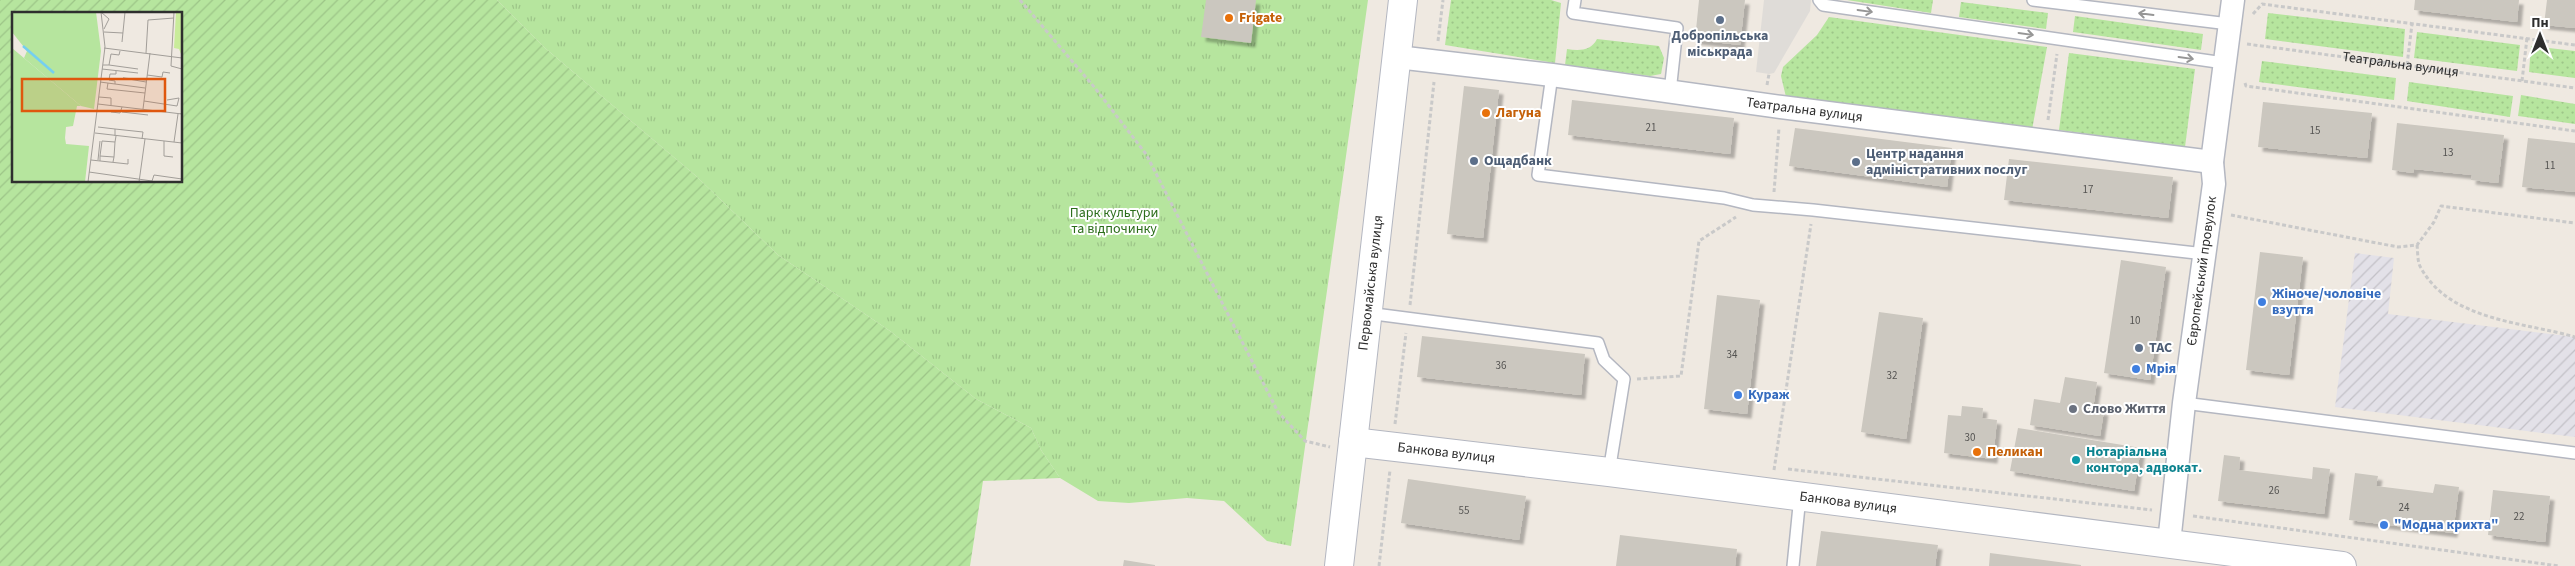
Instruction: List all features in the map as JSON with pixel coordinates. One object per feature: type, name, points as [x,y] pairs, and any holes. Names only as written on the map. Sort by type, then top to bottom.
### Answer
[{"type":"street","name":"Первомайська вулиця","points":[[1339,566],[1403,0]]},
{"type":"street","name":"Європейський провулок","points":[[2169,542],[2184,403],[2211,211],[2214,184],[2212,162],[2233,0]]},
{"type":"street","name":"Театральна вулиця","points":[[1397,57],[1436,60],[1781,107],[2212,162]]},
{"type":"street","name":"Банкова вулиця","points":[[1353,447],[1394,434],[1609,472],[1772,480],[1800,496],[2169,542],[2342,566]]},
{"type":"lane","points":[[1575,0],[1573,13],[1677,28],[1670,92]]},
{"type":"lane","points":[[1820,0],[1823,5],[2060,39],[2226,43]]},
{"type":"lane","points":[[2033,0],[2226,43]]},
{"type":"lane","points":[[1552,75],[1538,175],[1724,198],[1753,205],[1814,210],[2204,254]]},
{"type":"lane","points":[[1367,313],[1598,343],[1604,360],[1624,379],[1609,472]]},
{"type":"lane","points":[[2184,403],[2575,453]]},
{"type":"lane","points":[[1793,566],[1800,496]]},
{"type":"path","points":[[1020,0],[1095,88],[1146,154],[1278,412],[1305,441],[1353,447]]},
{"type":"path","points":[[1378,566],[1408,319],[1443,0]]},
{"type":"path","points":[[2226,43],[2262,4],[2575,44]]},
{"type":"path","points":[[2407,65],[2412,24]]},
{"type":"path","points":[[2522,80],[2527,38]]},
{"type":"path","points":[[2046,140],[2060,39]]},
{"type":"path","name":"Театральна вулиця","points":[[2226,43],[2575,88]]},
{"type":"path","points":[[1624,379],[1681,376],[1700,241],[1753,205],[1773,194],[1781,107],[1766,89],[1769,74]]},
{"type":"path","points":[[2242,77],[2246,86],[2575,131]]},
{"type":"path","points":[[2575,223],[2441,206],[2434,222],[2417,246],[2420,268],[2442,293],[2471,312],[2575,337]]},
{"type":"path","points":[[1772,480],[1814,210]]},
{"type":"path","points":[[2211,211],[2398,247],[2417,246]]},
{"type":"path","points":[[1394,434],[1405,423]]},
{"type":"path","points":[[1765,466],[1772,480]]},
{"type":"path","points":[[1772,480],[2172,513],[2559,566]]},
{"type":"shaded area","points":[[1764,0],[1811,0],[1810,11],[1774,73],[1769,74],[1756,72]]},
{"type":"shaded area","points":[[2355,253],[2394,258],[2388,314],[2575,337],[2575,437],[2335,407]]},
{"type":"green space","points":[[0,0],[497,0],[545,48],[696,176],[778,255],[890,331],[976,399],[1031,428],[1041,450],[1060,478],[983,481],[970,566],[0,566]]},
{"type":"green space","name":"Парк культури та відпочинку","points":[[497,0],[1368,0],[1291,546],[1267,541],[1224,501],[1187,498],[1129,503],[1098,501],[1060,478],[1041,450],[1031,428],[976,399],[890,331],[778,255],[696,176],[545,48]]},
{"type":"green space","points":[[1451,0],[1551,0],[1561,3],[1555,63],[1445,45]]},
{"type":"green space","points":[[1847,0],[1933,0],[1931,13]]},
{"type":"green space","points":[[1961,2],[2048,13],[2046,29],[1959,17]]},
{"type":"green space","points":[[2268,13],[2405,29],[2403,57],[2265,39]]},
{"type":"green space","points":[[2075,16],[2203,34],[2201,50],[2073,32]]},
{"type":"green space","points":[[1829,17],[2047,47],[2032,130],[1786,97],[1781,76],[1783,67],[1817,35]]},
{"type":"green space","points":[[2417,32],[2520,45],[2517,71],[2414,58]]},
{"type":"green space","points":[[1597,39],[1659,46],[1664,58],[1661,74],[1650,76],[1565,65],[1567,49],[1588,48]]},
{"type":"green space","points":[[2531,46],[2575,51],[2575,78],[2529,72]]},
{"type":"green space","points":[[2069,53],[2195,69],[2185,147],[2059,130]]},
{"type":"green space","points":[[2262,61],[2396,78],[2394,100],[2259,82]]},
{"type":"green space","points":[[2409,82],[2513,96],[2510,117],[2407,101]]},
{"type":"green space","points":[[2521,95],[2575,104],[2575,124],[2518,116]]},
{"type":"building","name":"Frigate","points":[[1206,0],[1256,0],[1251,43],[1201,37]]},
{"type":"building","name":"Добропільська міськрада","points":[[1699,0],[1745,0],[1740,45],[1695,40]]},
{"type":"building","points":[[2415,0],[2519,0],[2517,22],[2414,10]]},
{"type":"building","points":[[2547,0],[2575,0],[2575,28],[2544,25]]},
{"type":"building","points":[[1464,86],[1499,90],[1483,238],[1447,234]]},
{"type":"building","points":[[1572,100],[1734,118],[1730,154],[1568,135]]},
{"type":"building","points":[[2263,102],[2372,113],[2367,158],[2258,147]]},
{"type":"building","points":[[2397,123],[2504,135],[2498,183],[2471,180],[2472,175],[2414,169],[2413,173],[2392,170]]},
{"type":"building","points":[[1795,128],[1952,148],[1947,187],[1789,166]]},
{"type":"building","points":[[2528,138],[2575,143],[2575,192],[2522,187]]},
{"type":"building","points":[[2009,159],[2173,177],[2168,218],[2004,200]]},
{"type":"building","points":[[2260,252],[2303,257],[2289,375],[2246,370]]},
{"type":"building","points":[[2121,260],[2166,267],[2150,380],[2104,373]]},
{"type":"building","points":[[1717,295],[1760,300],[1747,414],[1704,409]]},
{"type":"building","points":[[1879,312],[1923,318],[1906,439],[1861,432]]},
{"type":"building","points":[[1422,336],[1585,354],[1581,395],[1417,377]]},
{"type":"building","points":[[2065,377],[2097,382],[2093,409],[2104,411],[2100,436],[2030,425],[2034,399],[2060,403]]},
{"type":"building","points":[[1962,406],[1983,408],[1982,418],[1997,420],[1993,459],[1944,453],[1948,415],[1961,416]]},
{"type":"building","name":"Нотаріальна контора, адвокат.","points":[[2018,428],[2141,448],[2134,491],[2010,471]]},
{"type":"building","points":[[2224,455],[2240,457],[2239,470],[2312,479],[2313,467],[2330,469],[2324,514],[2218,501]]},
{"type":"building","points":[[2355,473],[2378,476],[2376,486],[2433,493],[2435,484],[2459,487],[2453,533],[2349,520]]},
{"type":"building","points":[[1408,479],[1526,496],[1519,540],[1401,523]]},
{"type":"building","points":[[2493,490],[2550,496],[2545,542],[2488,535]]},
{"type":"building","points":[[1821,531],[1938,545],[1935,566],[1816,566]]},
{"type":"building","points":[[1620,535],[1737,549],[1735,566],[1616,566]]},
{"type":"building","points":[[1990,553],[2081,565],[2081,566],[1989,566]]},
{"type":"building","points":[[1124,560],[1155,565],[1155,566],[1123,566]]},
{"type":"place","name":"Frigate","points":[[1229,18]]},
{"type":"place","name":"Добропільська міськрада","points":[[1720,20]]},
{"type":"place","name":"Лагуна","points":[[1486,113]]},
{"type":"place","name":"Ощадбанк","points":[[1474,161]]},
{"type":"place","name":"Центр надання адміністративних послуг","points":[[1856,162]]},
{"type":"place","name":"Жіноче/чоловіче взуття","points":[[2262,302]]},
{"type":"place","name":"ТАС","points":[[2139,348]]},
{"type":"place","name":"Мрія","points":[[2136,369]]},
{"type":"place","name":"Кураж","points":[[1738,395]]},
{"type":"place","name":"Слово Життя","points":[[2073,409]]},
{"type":"place","name":"Пеликан","points":[[1977,452]]},
{"type":"place","name":"Нотаріальна контора, адвокат.","points":[[2076,460]]},
{"type":"place","name":"\"Модна крихта\"","points":[[2384,525]]}]
